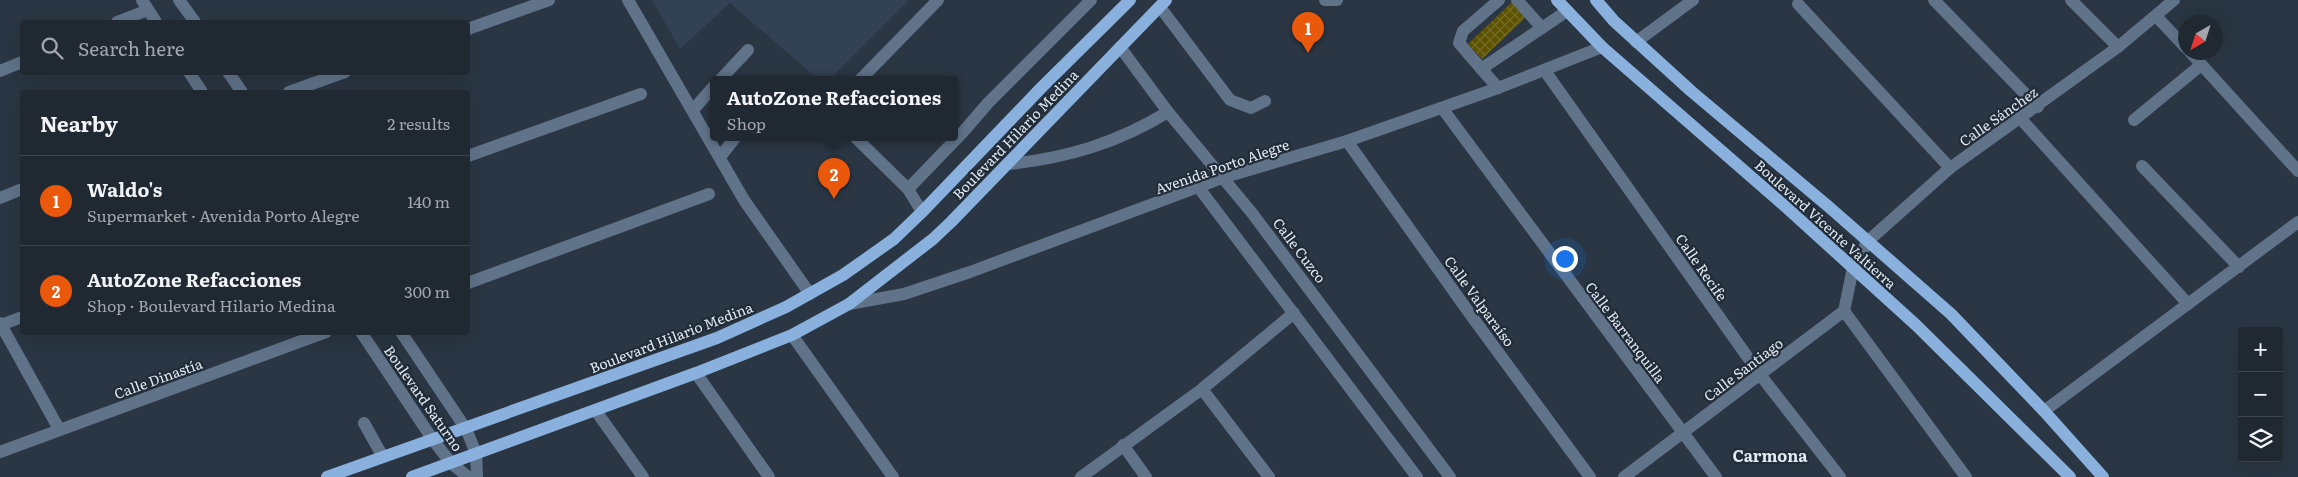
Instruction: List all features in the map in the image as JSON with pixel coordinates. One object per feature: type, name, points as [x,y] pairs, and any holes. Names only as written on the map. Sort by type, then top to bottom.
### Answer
[{"type":"main road","name":"Boulevard Vicente Valtierra","points":[[1557,0],[1602,47],[1853,268],[1955,362],[2070,477]]},
{"type":"main road","name":"Boulevard Vicente Valtierra","points":[[1596,0],[1636,42],[1957,320],[2044,411],[2103,477]]},
{"type":"main road","name":"Boulevard Hilario Medina","points":[[327,477],[717,338],[810,294],[867,259],[894,239],[1124,2]]},
{"type":"main road","name":"Boulevard Hilario Medina","points":[[412,477],[696,373],[792,335],[849,304],[933,240],[1009,164],[1163,3]]},
{"type":"street","points":[[470,28],[549,0]]},
{"type":"street","points":[[628,0],[710,140]]},
{"type":"street","points":[[864,76],[938,0]]},
{"type":"street","points":[[958,137],[988,103],[1091,0]]},
{"type":"street","points":[[1326,0],[1338,0]]},
{"type":"street","points":[[1498,88],[1459,43],[1463,31],[1499,0]]},
{"type":"street","points":[[1517,0],[1542,28]]},
{"type":"street","points":[[1636,42],[1693,0]]},
{"type":"street","points":[[1934,0],[2038,107]]},
{"type":"street","points":[[2071,0],[2118,47]]},
{"type":"street","name":"Calle Sánchez","points":[[1853,268],[1868,241],[1950,168],[2038,107],[2118,47],[2174,0]]},
{"type":"street","points":[[183,1],[194,20]]},
{"type":"street","points":[[1163,3],[1230,100],[1251,108],[1265,101]]},
{"type":"street","points":[[1798,4],[1950,168]]},
{"type":"street","points":[[120,20],[145,5],[155,20]]},
{"type":"street","points":[[1481,69],[1567,11]]},
{"type":"street","points":[[2156,16],[2178,39]]},
{"type":"street","name":"Calle Cuzco","points":[[1120,46],[1168,112],[1225,177],[1320,301],[1450,477]]},
{"type":"street","name":"Avenida Porto Alegre","points":[[849,304],[904,294],[1225,177],[1347,141],[1442,108],[1545,71],[1602,47]]},
{"type":"street","points":[[724,76],[748,50]]},
{"type":"street","points":[[2197,60],[2298,171]]},
{"type":"street","points":[[0,71],[20,63]]},
{"type":"street","points":[[2134,120],[2201,65]]},
{"type":"street","name":"Calle Recife","points":[[1545,71],[1761,376],[1840,477]]},
{"type":"street","points":[[191,75],[201,90]]},
{"type":"street","points":[[230,75],[241,90]]},
{"type":"street","points":[[295,90],[337,75]]},
{"type":"street","points":[[693,110],[710,91]]},
{"type":"street","points":[[470,155],[641,94]]},
{"type":"street","name":"Calle Barranquilla","points":[[1442,108],[1716,477]]},
{"type":"street","points":[[1009,164],[1050,160],[1085,150],[1121,137],[1168,112]]},
{"type":"street","points":[[2020,118],[2188,304]]},
{"type":"street","points":[[711,141],[744,200],[810,294]]},
{"type":"street","points":[[720,157],[733,141]]},
{"type":"street","points":[[859,141],[908,189],[922,212]]},
{"type":"street","points":[[908,189],[954,141]]},
{"type":"street","name":"Calle Valparaíso","points":[[1347,141],[1464,306],[1590,477]]},
{"type":"street","points":[[2142,166],[2239,267]]},
{"type":"street","points":[[1199,188],[1417,477]]},
{"type":"street","points":[[0,198],[20,191]]},
{"type":"street","points":[[470,282],[709,194]]},
{"type":"street","points":[[2044,411],[2298,222]]},
{"type":"street","points":[[1853,268],[1844,311],[1966,477]]},
{"type":"street","name":"Calle Santiago","points":[[1624,477],[1761,376],[1844,311]]},
{"type":"street","points":[[1081,477],[1202,389],[1294,313]]},
{"type":"street","points":[[20,318],[0,324],[59,429]]},
{"type":"street","name":"Calle Dinastía","points":[[0,452],[318,335]]},
{"type":"street","name":"Boulevard Saturno","points":[[363,335],[451,463],[468,477]]},
{"type":"street","name":"Boulevard Saturno","points":[[403,335],[466,429],[476,453],[477,477]]},
{"type":"street","points":[[792,335],[893,477]]},
{"type":"street","points":[[696,373],[769,477]]},
{"type":"street","points":[[1202,389],[1269,477]]},
{"type":"street","points":[[596,410],[643,477]]},
{"type":"street","points":[[364,423],[383,457]]},
{"type":"street","points":[[1123,445],[1146,477]]},
{"type":"shaded area","points":[[652,0],[909,0],[833,76],[814,76],[730,3],[680,49]]},
{"type":"building","points":[[1513,1],[1527,16],[1482,59],[1468,44]]},
{"type":"place","name":"Waldo's","points":[[1308,53]]},
{"type":"place","name":"AutoZone Refacciones","points":[[834,199]]},
{"type":"district","name":"Carmona","points":[[1770,455]]}]
